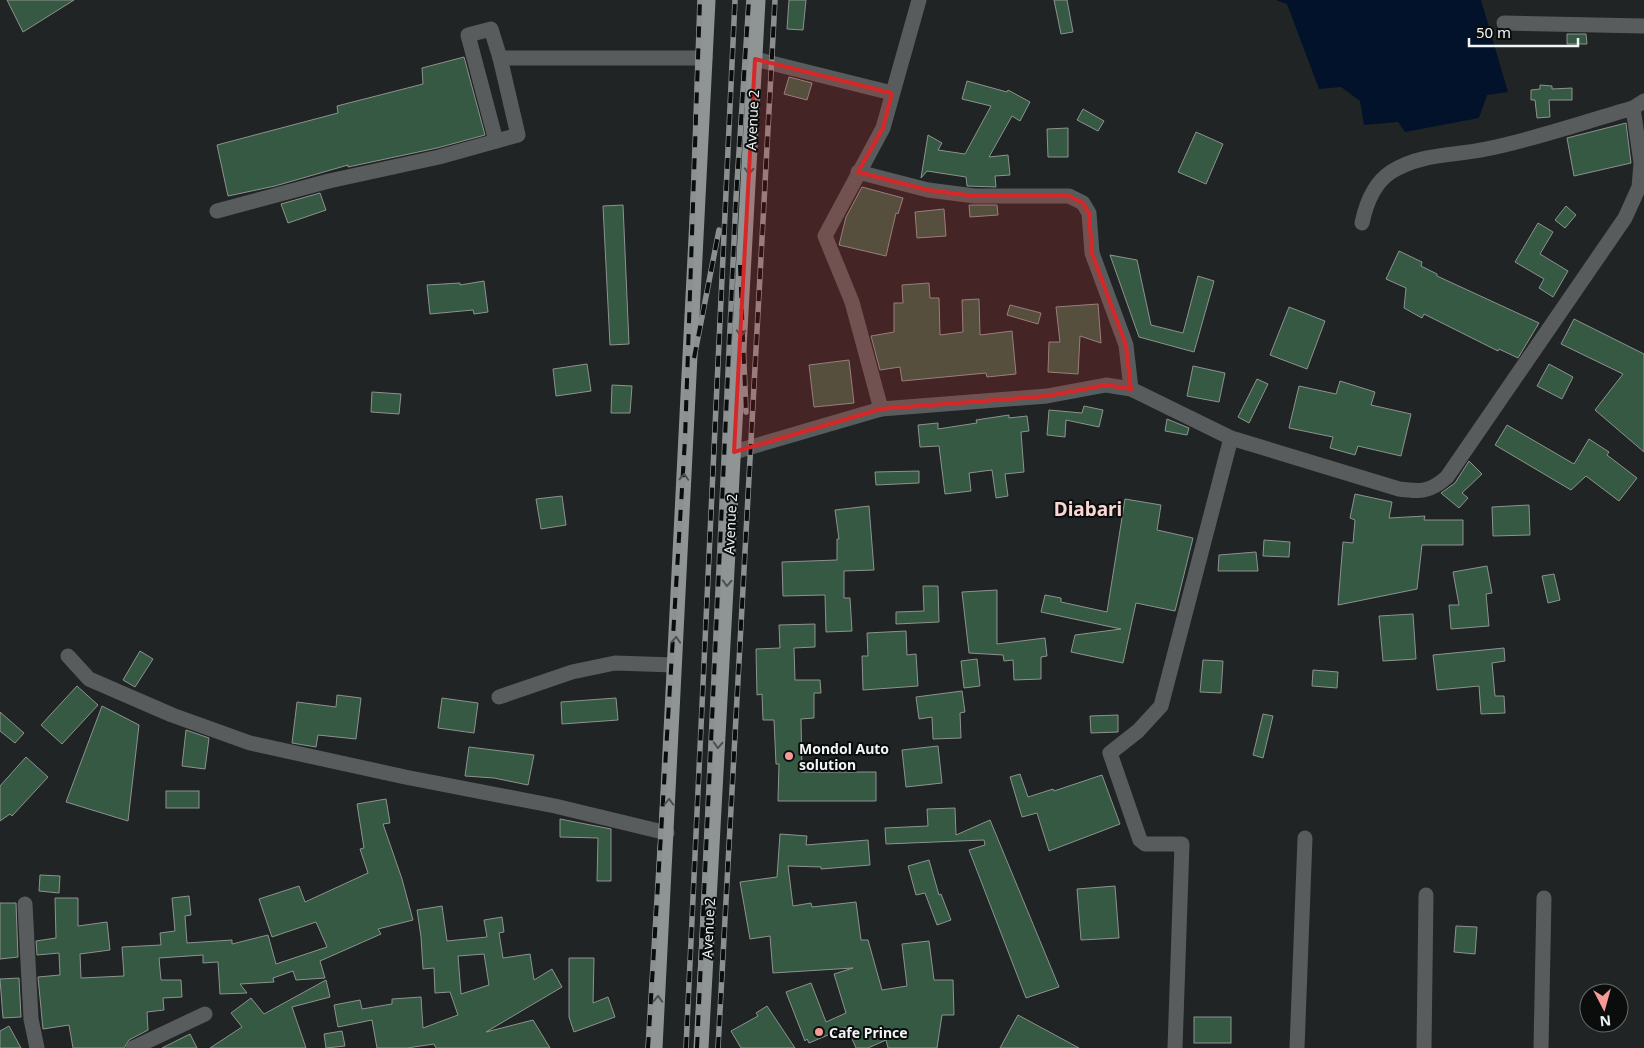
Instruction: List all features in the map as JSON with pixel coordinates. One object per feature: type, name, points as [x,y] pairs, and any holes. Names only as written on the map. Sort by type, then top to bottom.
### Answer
[{"type":"main road","points":[[655,1048],[708,0]]},
{"type":"main road","name":"Avenue 2","points":[[701,1048],[758,0]]},
{"type":"street","points":[[881,410],[852,302],[825,236],[858,172],[872,152],[883,128],[919,0]]},
{"type":"street","points":[[1504,23],[1644,26]]},
{"type":"street","points":[[217,211],[329,181],[439,157],[518,135],[492,28],[468,35],[496,141]]},
{"type":"street","points":[[500,58],[705,58]]},
{"type":"street","points":[[755,59],[892,93]]},
{"type":"street","points":[[734,452],[881,410],[1047,396],[1106,385],[1131,389],[1231,438],[1399,490],[1420,491],[1435,487],[1447,477],[1624,218],[1639,186],[1641,162],[1638,105],[1484,150],[1420,159],[1390,172],[1376,188],[1365,206],[1362,223]]},
{"type":"street","points":[[858,172],[928,190],[975,196],[1070,196],[1083,203],[1089,214],[1092,253],[1098,276],[1115,310],[1126,345],[1131,389]]},
{"type":"street","points":[[1175,1048],[1182,844],[1145,844],[1140,840],[1110,753],[1138,731],[1161,706],[1231,438]]},
{"type":"street","points":[[68,656],[88,679],[172,715],[250,743],[405,777],[555,806],[667,833]]},
{"type":"street","points":[[499,697],[572,672],[615,662],[674,665]]},
{"type":"street","points":[[1297,1048],[1305,838]]},
{"type":"street","points":[[1424,1048],[1426,895]]},
{"type":"street","points":[[1541,1048],[1544,898]]},
{"type":"street","points":[[25,904],[31,1019],[37,1048]]},
{"type":"street","points":[[133,1048],[205,1014]]},
{"type":"highlighted area","points":[[755,59],[892,93],[883,128],[858,172],[928,190],[975,196],[1069,196],[1083,203],[1089,213],[1092,253],[1126,345],[1131,389],[1106,385],[1047,396],[881,409],[734,452]]},
{"type":"water","points":[[1276,0],[1481,0],[1508,92],[1487,95],[1479,118],[1405,132],[1398,122],[1364,125],[1360,101],[1341,87],[1319,89],[1287,4]]},
{"type":"building","points":[[7,0],[74,0],[23,32]]},
{"type":"building","points":[[789,0],[806,0],[803,30],[787,29]]},
{"type":"building","points":[[1054,0],[1067,0],[1073,32],[1061,34]]},
{"type":"building","points":[[1567,34],[1586,34],[1587,44],[1567,44]]},
{"type":"building","points":[[464,57],[485,135],[437,148],[348,167],[348,165],[275,186],[228,196],[217,145],[338,113],[337,106],[423,84],[422,68]]},
{"type":"building","points":[[789,77],[812,83],[807,100],[784,94]]},
{"type":"building","points":[[967,81],[1007,92],[1008,90],[1030,102],[1020,121],[1012,116],[989,157],[1008,155],[1010,175],[995,176],[996,187],[967,186],[966,177],[927,171],[921,178],[928,135],[942,143],[938,150],[965,154],[991,106],[962,99]]},
{"type":"building","points":[[1540,85],[1552,86],[1552,89],[1572,88],[1572,100],[1549,100],[1550,117],[1537,118],[1535,100],[1531,100],[1531,90],[1540,89]]},
{"type":"building","points":[[1083,109],[1104,121],[1098,131],[1077,120]]},
{"type":"building","points":[[1626,123],[1631,163],[1574,176],[1567,138]]},
{"type":"building","points":[[1068,128],[1068,157],[1048,157],[1047,129]]},
{"type":"building","points":[[1196,132],[1223,144],[1206,184],[1178,172]]},
{"type":"building","points":[[862,187],[903,198],[898,214],[896,213],[886,256],[839,245],[846,217]]},
{"type":"building","points":[[320,193],[326,210],[288,223],[281,204]]},
{"type":"building","points":[[623,205],[629,344],[610,345],[603,206]]},
{"type":"building","points":[[969,205],[997,205],[998,215],[970,217]]},
{"type":"building","points":[[1566,206],[1576,215],[1565,228],[1555,220]]},
{"type":"building","points":[[944,209],[946,236],[917,238],[915,212]]},
{"type":"building","points":[[1538,223],[1553,232],[1540,254],[1568,271],[1553,297],[1539,288],[1544,279],[1515,262]]},
{"type":"building","points":[[1399,251],[1422,262],[1421,266],[1437,274],[1437,276],[1539,323],[1518,358],[1499,349],[1498,351],[1424,314],[1422,318],[1404,308],[1406,288],[1386,279]]},
{"type":"building","points":[[1110,255],[1137,260],[1151,325],[1183,333],[1198,276],[1214,281],[1194,352],[1139,337]]},
{"type":"building","points":[[484,281],[488,312],[474,314],[473,310],[430,314],[427,285],[460,283],[460,285]]},
{"type":"building","points":[[929,283],[930,298],[939,298],[940,335],[963,332],[962,300],[979,299],[980,335],[1012,331],[1016,374],[987,377],[986,373],[902,381],[900,367],[880,370],[871,336],[894,332],[894,303],[903,303],[902,285]]},
{"type":"building","points":[[1098,304],[1101,343],[1080,336],[1078,374],[1048,372],[1049,342],[1060,342],[1056,307]]},
{"type":"building","points":[[1010,305],[1041,313],[1038,324],[1007,315]]},
{"type":"building","points":[[1289,307],[1325,321],[1307,369],[1270,355]]},
{"type":"building","points":[[1574,319],[1644,354],[1644,452],[1595,410],[1623,374],[1561,344]]},
{"type":"building","points":[[849,360],[854,403],[814,407],[809,365]]},
{"type":"building","points":[[587,364],[591,391],[556,396],[553,369]]},
{"type":"building","points":[[1549,364],[1573,377],[1562,399],[1537,386]]},
{"type":"building","points":[[1193,366],[1225,373],[1219,402],[1187,396]]},
{"type":"building","points":[[1257,379],[1268,384],[1249,423],[1238,417]]},
{"type":"building","points":[[1340,381],[1375,392],[1371,405],[1411,414],[1401,456],[1358,446],[1355,455],[1330,448],[1333,437],[1289,428],[1299,386],[1336,394]]},
{"type":"building","points":[[612,385],[632,386],[630,413],[611,413]]},
{"type":"building","points":[[372,392],[401,394],[399,414],[371,412]]},
{"type":"building","points":[[1084,406],[1103,410],[1099,427],[1066,420],[1065,437],[1047,435],[1049,410],[1082,413]]},
{"type":"building","points":[[1009,415],[1009,418],[1027,416],[1029,431],[1021,432],[1024,472],[1005,474],[1008,496],[996,498],[992,470],[969,473],[971,491],[945,494],[939,446],[920,447],[918,425],[938,423],[938,429],[977,423],[976,420]]},
{"type":"building","points":[[1167,419],[1189,428],[1187,435],[1165,431]]},
{"type":"building","points":[[1507,425],[1574,464],[1589,439],[1609,452],[1607,455],[1637,478],[1619,501],[1586,476],[1571,490],[1495,445]]},
{"type":"building","points":[[1469,461],[1482,474],[1462,493],[1468,498],[1459,508],[1441,493],[1455,483]]},
{"type":"building","points":[[919,471],[919,483],[876,485],[875,472]]},
{"type":"building","points":[[1355,494],[1392,502],[1389,518],[1425,516],[1424,520],[1463,520],[1463,545],[1422,545],[1417,589],[1338,605],[1343,542],[1353,543],[1355,520],[1350,518]]},
{"type":"building","points":[[562,496],[566,525],[541,529],[536,499]]},
{"type":"building","points":[[1125,499],[1161,505],[1157,530],[1193,538],[1175,611],[1136,603],[1123,663],[1071,652],[1075,635],[1121,629],[1041,612],[1045,595],[1061,598],[1061,602],[1107,612]]},
{"type":"building","points":[[1529,505],[1530,535],[1493,536],[1492,507]]},
{"type":"building","points":[[869,506],[874,570],[844,571],[844,598],[850,598],[852,631],[826,632],[825,595],[783,596],[782,562],[837,560],[837,539],[839,539],[835,510]]},
{"type":"building","points":[[1264,540],[1290,542],[1289,557],[1263,556]]},
{"type":"building","points":[[1256,552],[1258,571],[1218,571],[1219,555]]},
{"type":"building","points":[[1487,566],[1492,593],[1486,594],[1489,626],[1451,629],[1449,605],[1459,605],[1453,572]]},
{"type":"building","points":[[1554,574],[1560,600],[1548,603],[1542,576]]},
{"type":"building","points":[[923,586],[938,586],[939,622],[896,624],[896,612],[924,611]]},
{"type":"building","points":[[997,590],[997,644],[1045,638],[1047,656],[1041,657],[1041,679],[1014,680],[1013,660],[1004,661],[1003,655],[969,653],[962,592]]},
{"type":"building","points":[[1413,614],[1416,659],[1383,661],[1379,616]]},
{"type":"building","points":[[815,624],[815,647],[794,648],[795,680],[820,680],[821,693],[814,693],[814,718],[801,719],[802,772],[876,772],[876,801],[778,801],[779,764],[776,764],[774,720],[763,720],[762,694],[757,695],[756,649],[780,648],[779,625]]},
{"type":"building","points":[[906,631],[907,655],[916,654],[918,686],[863,690],[862,656],[868,656],[867,633]]},
{"type":"building","points":[[1504,648],[1505,661],[1492,663],[1495,696],[1504,696],[1505,713],[1481,714],[1479,686],[1437,690],[1433,655]]},
{"type":"building","points":[[140,651],[153,659],[135,687],[123,680]]},
{"type":"building","points":[[977,659],[980,686],[964,688],[961,661]]},
{"type":"building","points":[[1203,660],[1223,661],[1221,693],[1200,692]]},
{"type":"building","points":[[1313,670],[1338,672],[1337,688],[1312,686]]},
{"type":"building","points":[[77,686],[98,705],[62,744],[41,725]]},
{"type":"building","points":[[962,691],[965,712],[960,713],[961,738],[933,739],[932,717],[919,719],[916,697]]},
{"type":"building","points":[[337,695],[361,698],[356,739],[318,735],[316,747],[292,743],[297,702],[336,707]]},
{"type":"building","points":[[442,698],[478,703],[474,733],[438,728]]},
{"type":"building","points":[[616,698],[618,720],[562,724],[561,702]]},
{"type":"building","points":[[102,706],[139,725],[128,821],[66,802]]},
{"type":"building","points":[[0,712],[24,733],[15,743],[0,731]]},
{"type":"building","points":[[1263,714],[1273,716],[1263,758],[1253,755]]},
{"type":"building","points":[[1118,715],[1118,732],[1091,733],[1090,716]]},
{"type":"building","points":[[186,730],[209,738],[205,769],[182,766]]},
{"type":"building","points":[[938,746],[942,783],[906,787],[902,750]]},
{"type":"building","points":[[469,747],[534,755],[528,785],[494,778],[465,776]]},
{"type":"building","points":[[26,757],[48,777],[12,816],[10,814],[0,821],[0,786]]},
{"type":"building","points":[[1020,774],[1028,797],[1053,789],[1054,791],[1102,775],[1120,824],[1049,851],[1037,813],[1022,817],[1010,777]]},
{"type":"building","points":[[166,791],[199,791],[199,808],[166,808]]},
{"type":"building","points":[[386,799],[390,823],[383,824],[402,879],[413,920],[378,929],[381,934],[320,961],[325,978],[296,980],[293,971],[273,978],[274,982],[240,984],[247,993],[220,994],[218,962],[203,963],[203,955],[159,958],[161,980],[181,980],[182,997],[163,998],[164,1010],[147,1012],[148,1030],[129,1040],[124,1048],[73,1048],[69,1025],[43,1029],[38,977],[60,975],[59,953],[37,955],[36,941],[56,938],[55,898],[78,898],[78,926],[107,922],[110,950],[80,954],[81,978],[124,976],[122,947],[161,945],[160,933],[175,931],[172,898],[189,896],[191,915],[185,916],[187,943],[232,940],[232,944],[268,935],[276,964],[327,947],[316,922],[272,937],[259,899],[299,886],[305,902],[368,873],[360,849],[364,848],[357,804]]},
{"type":"building","points":[[955,808],[956,835],[990,820],[1059,987],[1026,998],[969,850],[985,845],[984,840],[886,844],[885,828],[928,826],[927,809]]},
{"type":"building","points":[[560,819],[611,829],[611,881],[597,881],[598,838],[560,837]]},
{"type":"building","points":[[780,834],[807,836],[806,845],[868,840],[870,865],[821,869],[821,867],[788,866],[793,906],[811,903],[812,907],[856,902],[861,940],[868,940],[882,990],[907,986],[902,944],[929,941],[934,980],[953,980],[954,1015],[942,1015],[937,1048],[888,1048],[886,1040],[868,1048],[856,1048],[847,1027],[809,1043],[807,1039],[805,1041],[786,992],[811,983],[826,1022],[846,1013],[834,974],[853,968],[773,973],[770,936],[750,939],[740,882],[777,877]]},
{"type":"building","points":[[929,860],[939,895],[941,894],[951,920],[937,925],[925,893],[916,895],[908,866]]},
{"type":"building","points":[[40,875],[60,876],[59,893],[39,891]]},
{"type":"building","points":[[1115,886],[1119,938],[1081,940],[1077,889]]},
{"type":"building","points":[[0,903],[16,903],[18,957],[0,959]]},
{"type":"building","points":[[442,906],[447,941],[487,937],[484,920],[502,917],[504,932],[499,933],[503,958],[530,954],[534,980],[552,969],[562,987],[486,1032],[533,1020],[550,1048],[436,1048],[434,1044],[407,1048],[377,1048],[372,1020],[338,1027],[334,1005],[360,1000],[362,1009],[392,1004],[392,999],[421,997],[423,1028],[458,1015],[450,992],[435,993],[434,968],[423,969],[417,910]],"holes":[[[484,954],[489,985],[461,994],[458,956]]]},
{"type":"building","points":[[1456,926],[1477,927],[1475,954],[1454,952]]},
{"type":"building","points":[[569,958],[594,958],[593,1003],[608,997],[615,1017],[574,1032],[569,1017]]},
{"type":"building","points":[[19,978],[21,1017],[3,1018],[0,979]]},
{"type":"building","points":[[326,980],[330,997],[292,1007],[306,1048],[210,1048],[242,1027],[231,1013],[251,998],[264,1014]]},
{"type":"building","points":[[767,1006],[795,1048],[741,1048],[731,1031],[758,1016],[756,1013]]},
{"type":"building","points":[[1018,1015],[1079,1048],[1000,1048]]},
{"type":"building","points":[[1194,1017],[1231,1017],[1231,1043],[1194,1043]]},
{"type":"building","points":[[9,1026],[21,1048],[0,1048],[0,1031]]},
{"type":"building","points":[[342,1031],[345,1046],[326,1048],[324,1034]]},
{"type":"building","points":[[190,1034],[197,1048],[162,1048]]},
{"type":"railway","points":[[648,1048],[685,439],[700,0]]},
{"type":"railway","points":[[686,1048],[735,0]]},
{"type":"railway","points":[[697,1048],[736,198],[749,0]]},
{"type":"railway","points":[[718,1048],[775,0]]},
{"type":"railway","points":[[694,358],[719,230]]},
{"type":"railway","points":[[740,265],[746,412]]},
{"type":"place","name":"Mondol Auto solution","points":[[789,756]]},
{"type":"place","name":"Cafe Prince","points":[[819,1032]]},
{"type":"district","name":"Diabari","points":[[1088,509]]}]
